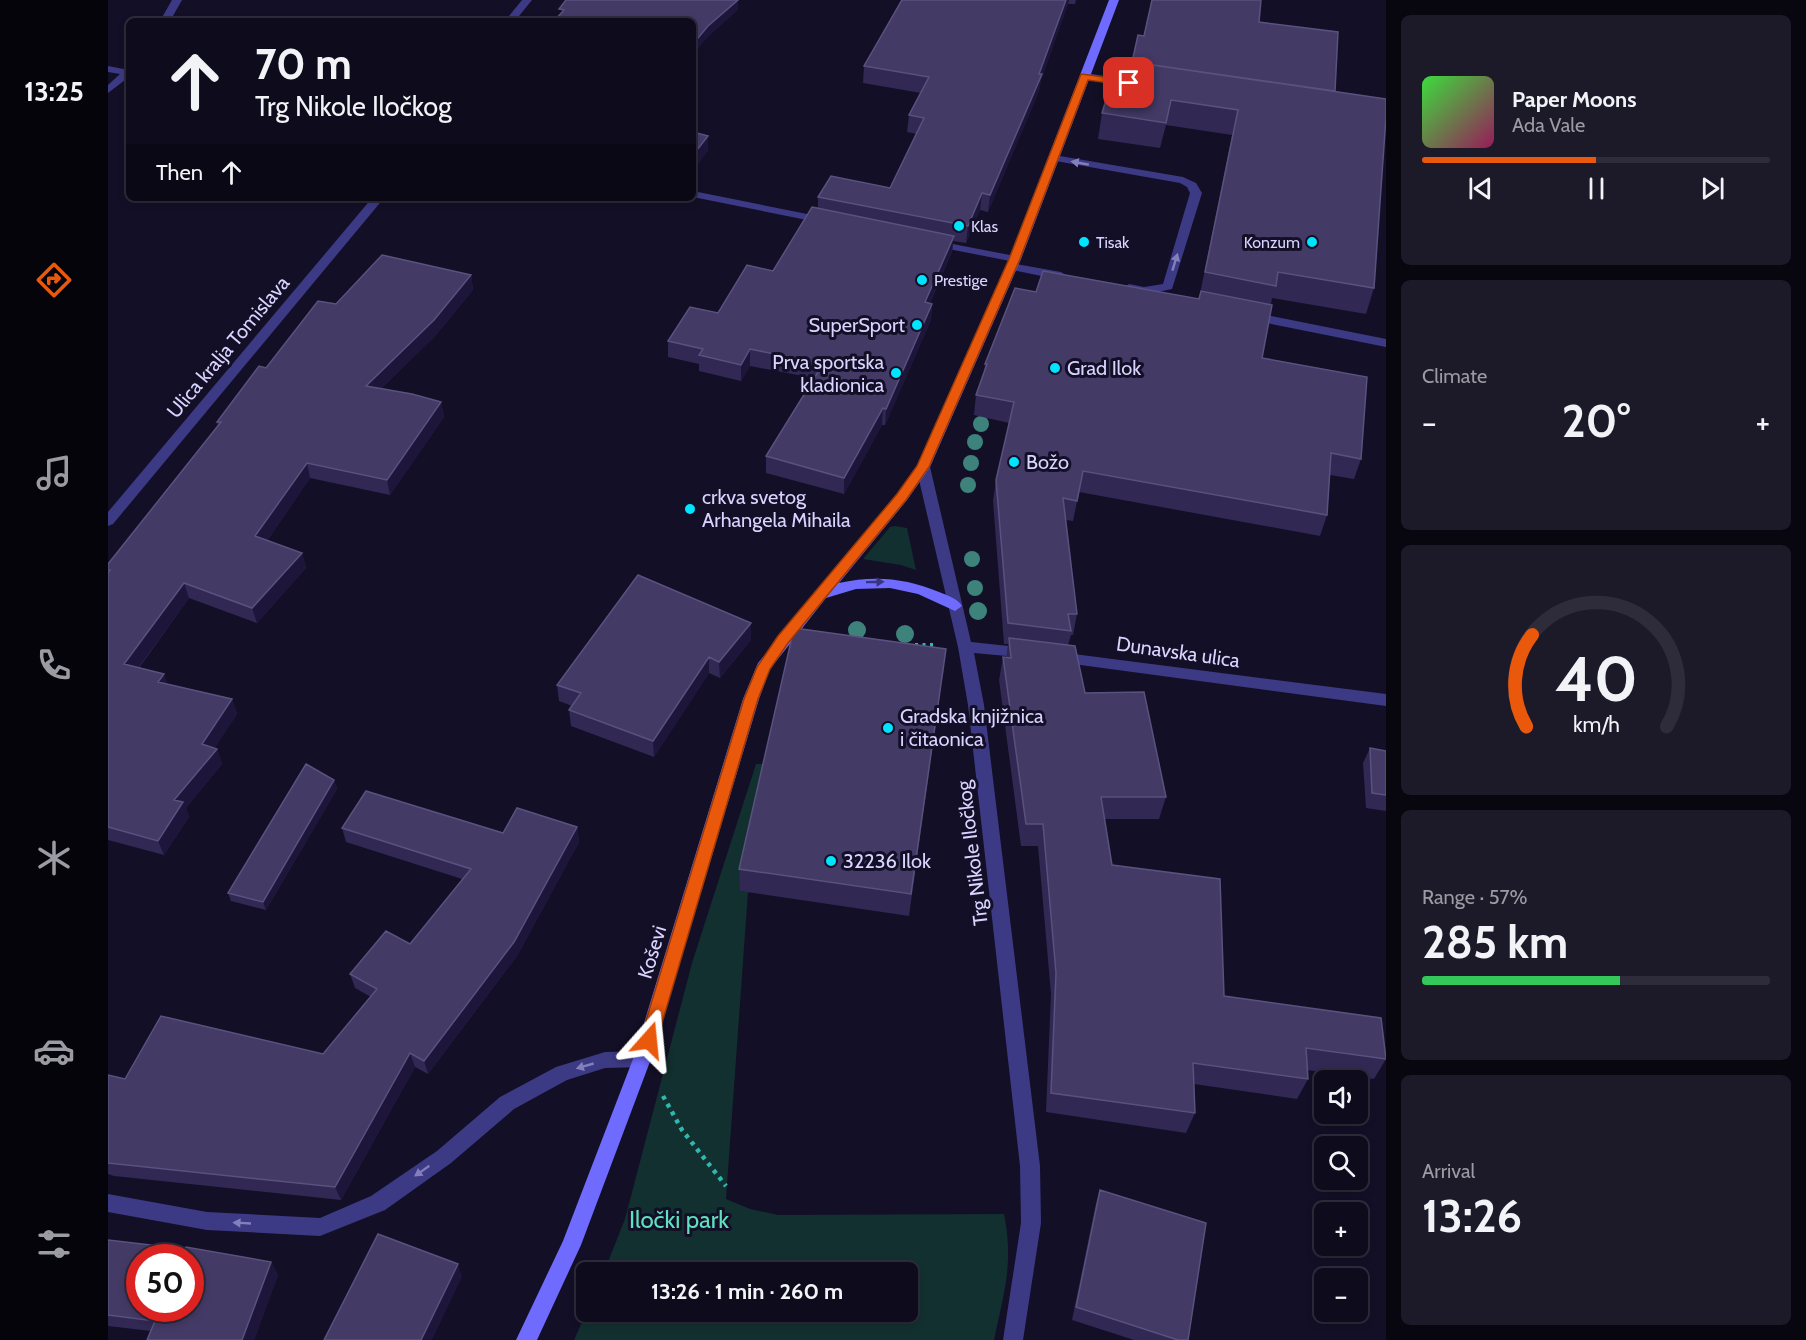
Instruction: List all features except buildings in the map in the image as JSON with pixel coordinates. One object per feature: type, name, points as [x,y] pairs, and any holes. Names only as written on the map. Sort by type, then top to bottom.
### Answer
[{"type":"main road","points":[[819,596],[902,497],[923,467],[1013,263],[1114,0]]},
{"type":"main road","points":[[819,596],[840,586],[857,582],[886,582],[910,585],[934,593],[956,606]]},
{"type":"main road","name":"Koševi","points":[[526,1340],[571,1245],[642,1059],[751,699],[764,667],[819,596]]},
{"type":"street","points":[[167,18],[177,0]]},
{"type":"street","points":[[512,18],[527,0]]},
{"type":"street","points":[[108,69],[126,72]]},
{"type":"street","points":[[108,90],[126,75]]},
{"type":"street","points":[[1085,76],[1143,85]]},
{"type":"street","points":[[1054,158],[1183,180],[1192,185],[1196,193],[1168,286],[1144,291],[1122,287]]},
{"type":"street","points":[[696,195],[842,224]]},
{"type":"street","name":"Ulica kralja Tomislava","points":[[108,521],[375,201]]},
{"type":"street","points":[[923,241],[1078,279]]},
{"type":"street","points":[[1157,290],[1168,298]]},
{"type":"street","points":[[1239,314],[1386,343]]},
{"type":"street","name":"Trg Nikole Iločkog","points":[[923,467],[956,606],[976,705],[1030,1166],[1031,1223],[1013,1340]]},
{"type":"street","name":"Dunavska ulica","points":[[965,647],[1386,700]]},
{"type":"street","points":[[108,1203],[207,1221],[320,1227],[378,1203],[444,1156],[507,1103],[562,1073],[605,1060],[642,1059]]},
{"type":"path","points":[[908,644],[965,647]]},
{"type":"path","points":[[682,1130],[726,1186]]},
{"type":"green space","points":[[890,527],[907,528],[916,570],[901,565],[863,559]]},
{"type":"green space","name":"Iločki park","points":[[756,764],[767,764],[740,891],[748,892],[726,1199],[750,1209],[778,1215],[1004,1214],[1008,1248],[1007,1278],[994,1340],[574,1340],[582,1322],[918,1322],[918,1262],[608,1262],[625,1219],[692,963]]},
{"type":"place","name":"Klas","points":[[959,226]]},
{"type":"place","name":"Tisak","points":[[1084,242]]},
{"type":"place","name":"Konzum","points":[[1312,242]]},
{"type":"place","name":"Prestige","points":[[922,280]]},
{"type":"place","name":"SuperSport","points":[[917,325]]},
{"type":"place","name":"Grad Ilok","points":[[1055,368]]},
{"type":"place","name":"Prva sportska kladionica","points":[[896,373]]},
{"type":"place","name":"Božo","points":[[1014,462]]},
{"type":"place","name":"crkva svetog Arhangela Mihaila","points":[[690,509]]},
{"type":"place","name":"Gradska knjižnica i čitaonica","points":[[888,728]]},
{"type":"place","name":"32236 Ilok","points":[[831,861]]},
{"type":"route","points":[[649,1040],[751,699],[764,667],[783,640],[902,497],[923,467],[1015,259],[1085,76],[1129,83]]}]
